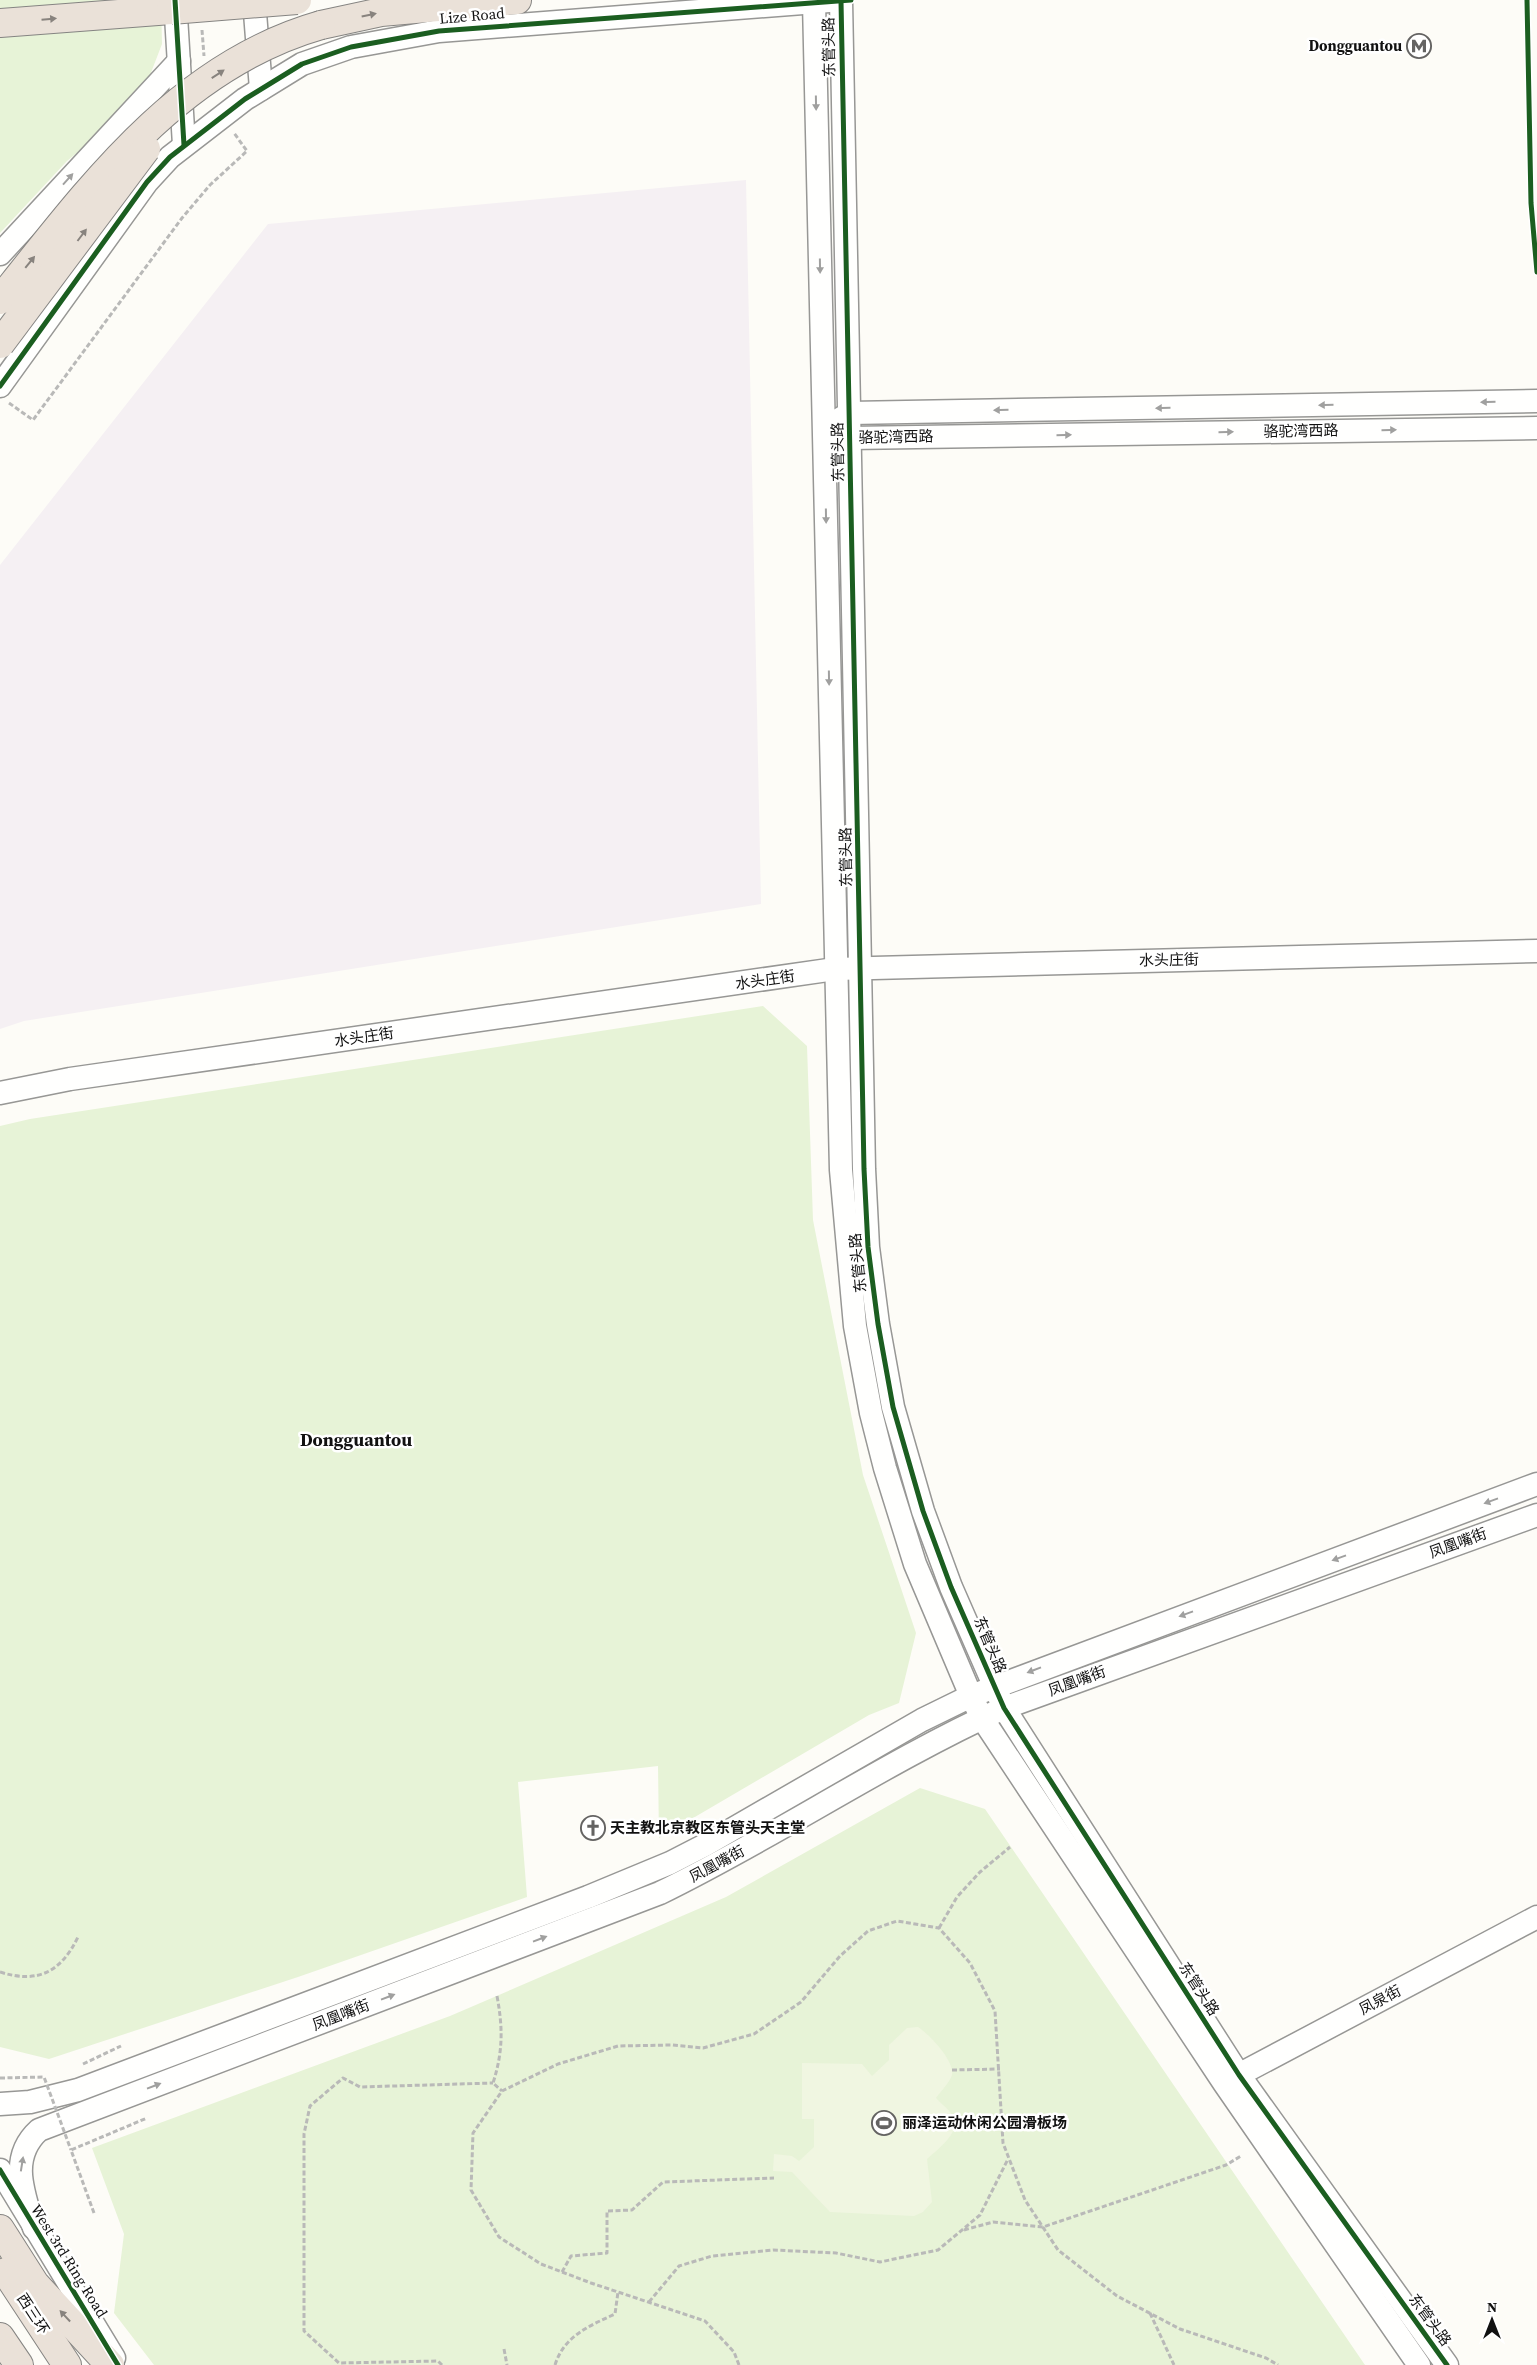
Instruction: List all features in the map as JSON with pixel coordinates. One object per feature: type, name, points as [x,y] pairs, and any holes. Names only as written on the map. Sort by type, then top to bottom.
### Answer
[{"type":"highway","points":[[0,23],[173,5],[297,0]]},
{"type":"highway","points":[[0,300],[112,163],[135,139],[190,94],[236,62],[287,35],[321,25],[381,12],[517,0]]},
{"type":"highway","points":[[0,344],[190,94]]},
{"type":"highway","points":[[0,2229],[35,2284],[110,2365]]},
{"type":"highway","name":"西三环","points":[[0,2262],[67,2365]]},
{"type":"highway","points":[[0,2337],[19,2365]]},
{"type":"street","points":[[254,0],[261,89]]},
{"type":"street","name":"Lize Road","points":[[4,382],[147,182],[170,156],[221,115],[302,64],[351,47],[439,31],[846,0]]},
{"type":"street","name":"东管头路","points":[[846,0],[850,438],[864,1159],[868,1247],[878,1324],[893,1407],[923,1511],[951,1587],[1004,1708],[1231,2079],[1447,2365]]},
{"type":"street","name":"东管头路","points":[[814,2],[841,1170],[855,1326],[871,1413],[899,1520],[915,1564],[982,1718],[1231,2079],[1419,2365]]},
{"type":"street","points":[[173,5],[179,61],[184,145]]},
{"type":"street","points":[[0,254],[179,61]]},
{"type":"street","name":"骆驼湾西路","points":[[824,428],[850,413],[1537,402]]},
{"type":"street","name":"骆驼湾西路","points":[[824,428],[850,438],[1537,428]]},
{"type":"street","name":"水头庄街","points":[[0,1093],[80,1078],[835,970],[1537,951]]},
{"type":"street","name":"凤凰嘴街","points":[[0,2104],[30,2102],[78,2090],[553,1910],[670,1863],[705,1845],[922,1720],[994,1686],[1537,1484]]},
{"type":"street","name":"凤凰嘴街","points":[[34,2228],[20,2179],[21,2159],[30,2138],[39,2130],[660,1893],[711,1868],[934,1741],[1004,1708],[1537,1515]]},
{"type":"street","name":"凤泉街","points":[[1231,2079],[1537,1917]]},
{"type":"street","name":"West 3rd Ring Road","points":[[0,2170],[118,2365]]},
{"type":"path","points":[[202,29],[204,58]]},
{"type":"path","points":[[4,382],[33,420],[182,218],[210,185],[247,151],[221,115]]},
{"type":"path","points":[[939,1928],[957,1896],[980,1872],[1010,1847]]},
{"type":"path","points":[[739,2365],[734,2352],[706,2321],[541,2264],[499,2237],[471,2190],[474,2133],[502,2091],[558,2064],[618,2046],[672,2045],[703,2048],[754,2034],[801,2002],[840,1956],[868,1931],[897,1921],[939,1928],[970,1963],[995,2011],[1003,2143],[1025,2200],[1058,2250],[1116,2296],[1180,2329],[1266,2358],[1278,2365]]},
{"type":"path","points":[[0,1972],[11,1976],[49,1972],[66,1959],[78,1937]]},
{"type":"path","points":[[493,2084],[499,2065],[503,2027],[497,1996]]},
{"type":"path","points":[[952,2070],[1000,2069]]},
{"type":"path","points":[[0,2078],[44,2077],[94,2213]]},
{"type":"path","points":[[442,2365],[438,2360],[339,2363],[304,2331],[304,2134],[310,2106],[343,2078],[360,2087],[493,2084],[502,2091]]},
{"type":"path","points":[[71,2150],[147,2118]]},
{"type":"path","points":[[961,2231],[993,2222],[1043,2227],[1226,2165],[1241,2156]]},
{"type":"path","points":[[649,2302],[679,2266],[712,2256],[773,2250],[836,2254],[880,2262],[938,2250],[980,2216],[1009,2158]]},
{"type":"path","points":[[562,2272],[571,2256],[607,2252],[607,2211],[632,2210],[663,2182],[774,2178]]},
{"type":"path","points":[[555,2365],[559,2353],[577,2332],[615,2314],[618,2292]]},
{"type":"path","points":[[1150,2313],[1174,2365]]},
{"type":"path","points":[[504,2349],[507,2365]]},
{"type":"shaded area","points":[[746,180],[761,904],[24,1021],[0,1029],[0,565],[268,224]]},
{"type":"green space","points":[[0,0],[161,0],[162,44],[147,83],[96,137],[67,161],[0,233]]},
{"type":"green space","points":[[763,1006],[807,1046],[813,1220],[863,1475],[916,1633],[899,1703],[869,1715],[659,1838],[658,1766],[518,1782],[527,1897],[298,1977],[49,2059],[0,2047],[0,1126],[30,1119]]},
{"type":"green space","points":[[920,1788],[985,1809],[1365,2365],[154,2365],[114,2313],[124,2234],[92,2148],[450,2016],[726,1897]]},
{"type":"green space","name":"丽泽运动休闲公园滑板场","points":[[918,2027],[940,2048],[952,2069],[951,2078],[936,2098],[951,2113],[955,2125],[946,2141],[927,2159],[932,2202],[923,2212],[914,2216],[830,2212],[792,2172],[773,2171],[774,2154],[792,2156],[799,2161],[814,2147],[814,2119],[802,2119],[802,2063],[862,2064],[872,2076],[889,2060],[889,2045],[907,2028]]},
{"type":"cycle path","points":[[175,0],[184,145]]},
{"type":"cycle path","points":[[0,386],[147,182],[170,157],[245,99],[302,64],[351,47],[439,31],[851,0]]},
{"type":"cycle path","points":[[1527,0],[1531,203],[1537,272]]},
{"type":"cycle path","points":[[841,1],[864,1169],[868,1247],[878,1324],[893,1407],[923,1511],[951,1587],[1004,1708],[1239,2075],[1447,2365]]},
{"type":"cycle path","points":[[0,2170],[118,2365]]},
{"type":"place","name":"Dongguantou","points":[[1419,46]]},
{"type":"place","name":"天主教北京教区东管头天主堂","points":[[593,1828]]},
{"type":"place","name":"丽泽运动休闲公园滑板场","points":[[884,2123]]},
{"type":"district","name":"Dongguantou","points":[[356,1440]]}]
